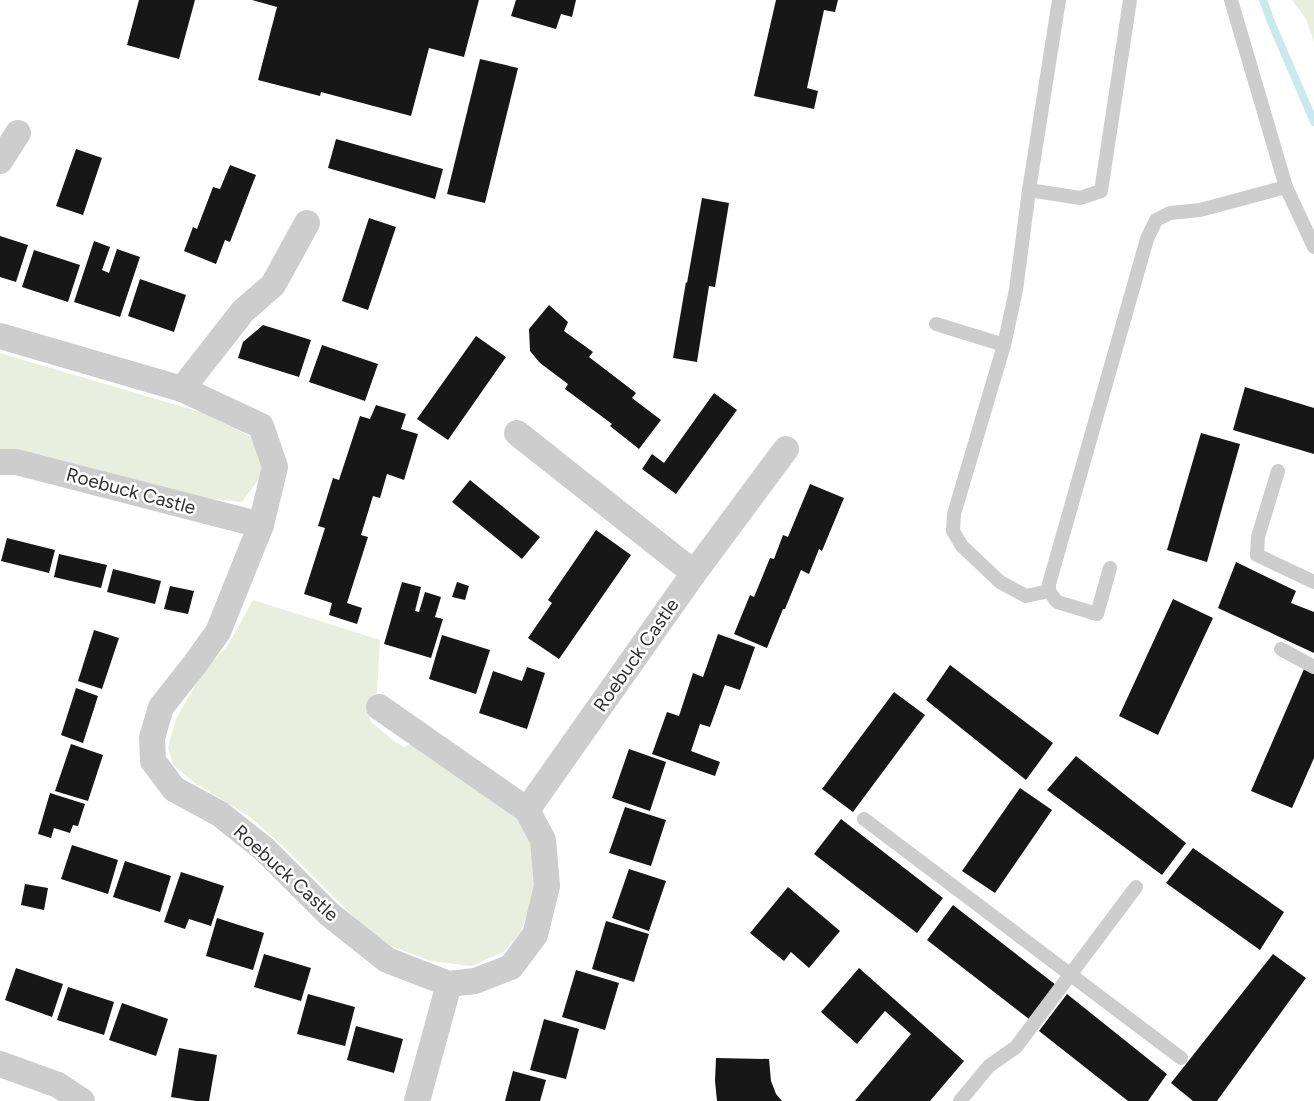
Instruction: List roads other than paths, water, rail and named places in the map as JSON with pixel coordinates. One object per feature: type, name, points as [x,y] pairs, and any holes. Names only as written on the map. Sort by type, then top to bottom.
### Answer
[{"type":"street","points":[[0,161],[18,133]]},
{"type":"street","points":[[182,389],[243,311],[273,285],[307,223]]},
{"type":"street","name":"Roebuck Castle","points":[[0,336],[182,389],[261,426],[275,467],[261,525],[218,632],[161,707],[152,738],[153,761],[174,789],[220,814],[264,849],[329,914],[387,960],[450,984],[475,981],[511,968],[535,935],[547,886],[543,840],[527,810],[379,707]]},
{"type":"street","points":[[517,433],[694,573]]},
{"type":"street","name":"Roebuck Castle","points":[[527,810],[694,573],[786,449]]},
{"type":"street","name":"Roebuck Castle","points":[[0,462],[16,462],[261,525]]},
{"type":"street","points":[[417,1101],[450,984]]},
{"type":"street","points":[[0,1064],[58,1085],[82,1101]]},
{"type":"lane","points":[[1049,591],[1026,596],[1000,582],[962,546],[953,531],[954,514],[1004,345],[1016,290],[1029,190],[1059,0]]},
{"type":"lane","points":[[1029,190],[1080,198],[1101,191],[1130,0]]},
{"type":"lane","points":[[1231,0],[1286,187],[1314,246]]},
{"type":"lane","points":[[1110,568],[1097,614],[1057,602],[1049,591],[1049,584],[1147,239],[1156,220],[1170,213],[1200,210],[1286,187]]},
{"type":"lane","points":[[936,324],[1004,345]]},
{"type":"lane","points":[[1278,471],[1258,537],[1257,555],[1314,582]]},
{"type":"lane","points":[[1281,649],[1314,667]]},
{"type":"lane","points":[[864,819],[1181,1058]]},
{"type":"lane","points":[[960,1101],[989,1066],[1016,1047],[1136,887]]},
{"type":"waterway","points":[[1263,0],[1314,122]]}]
